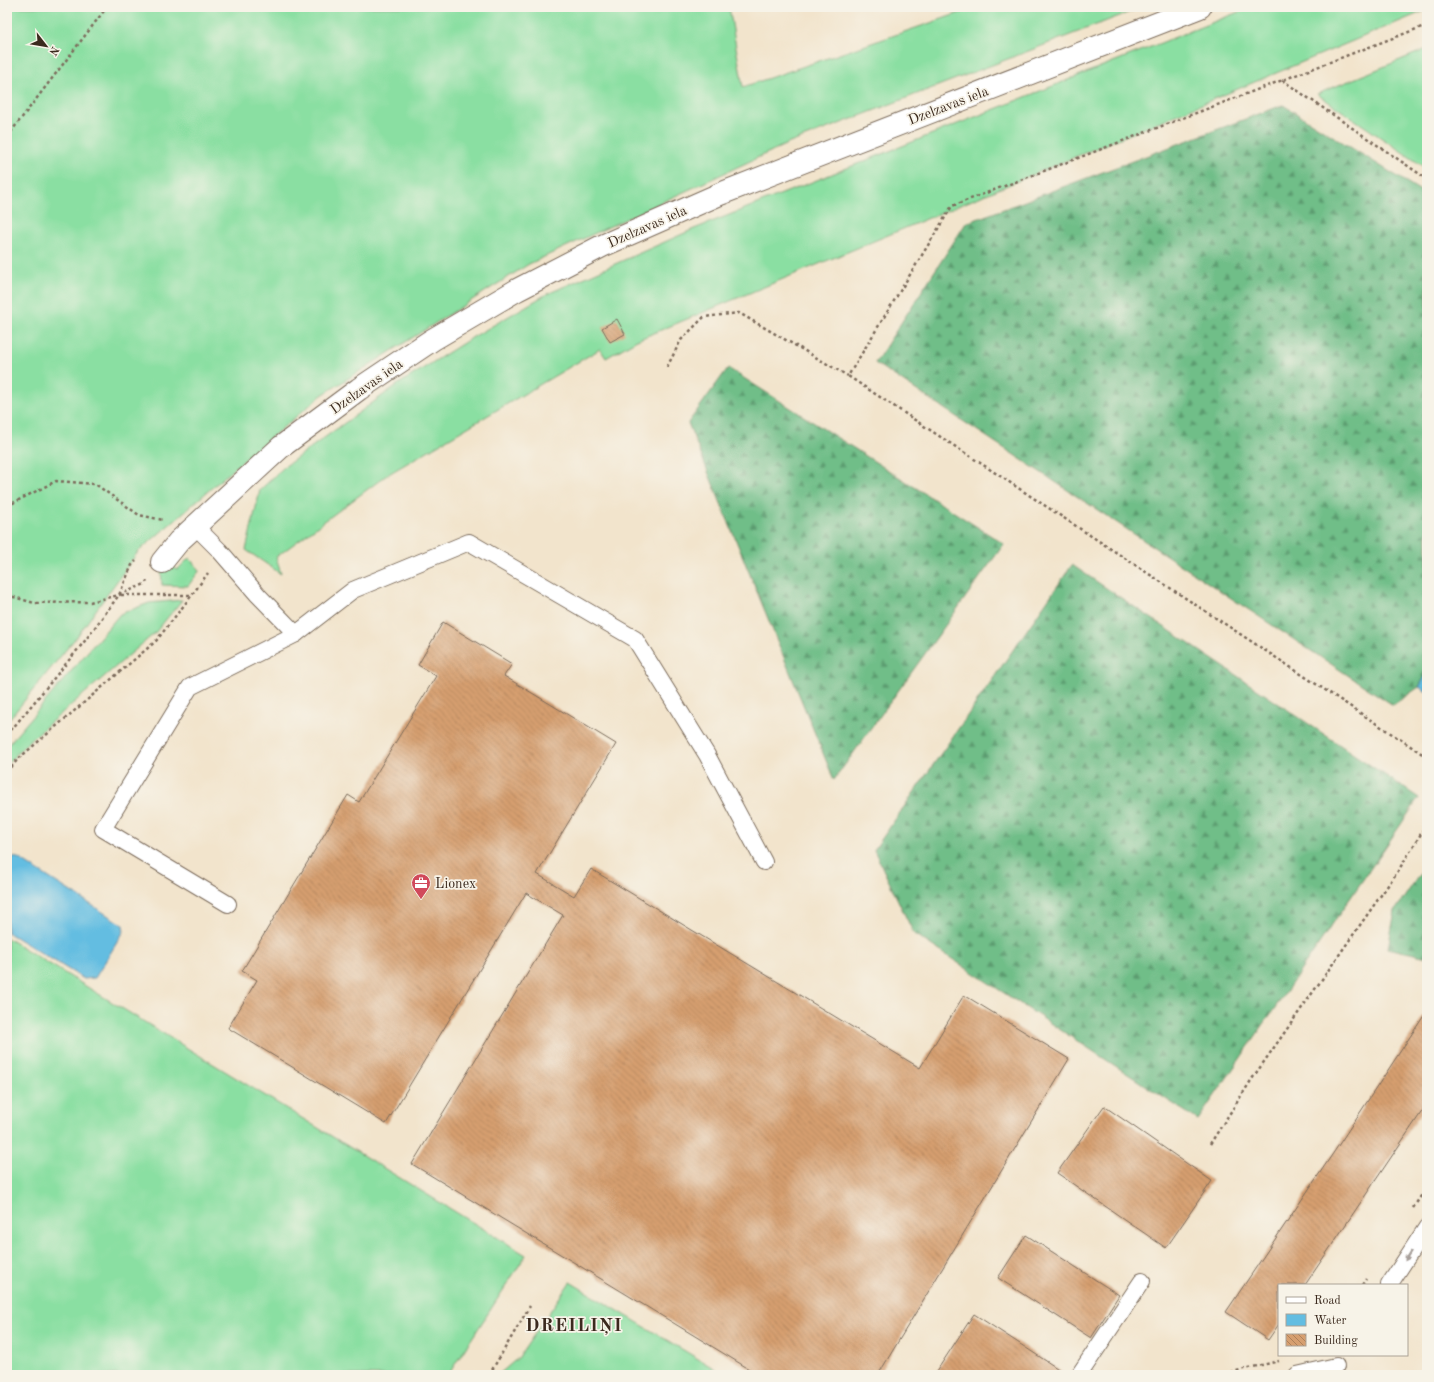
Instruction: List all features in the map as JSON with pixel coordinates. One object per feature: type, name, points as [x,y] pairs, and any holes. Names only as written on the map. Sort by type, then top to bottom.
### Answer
[{"type":"street","name":"Dzelzavas iela","points":[[162,562],[179,541],[281,447],[359,389],[432,340],[543,276],[602,246],[720,194],[1200,7]]},
{"type":"lane","points":[[195,526],[296,634]]},
{"type":"lane","points":[[228,904],[104,829],[190,687],[296,634],[353,590],[469,542],[635,639],[706,755],[764,862]]},
{"type":"lane","points":[[1390,1284],[1427,1227]]},
{"type":"lane","points":[[1079,1375],[1142,1281]]},
{"type":"lane","points":[[1297,1375],[1336,1365]]},
{"type":"path","points":[[7,137],[108,7]]},
{"type":"path","points":[[848,376],[952,206],[1427,25]]},
{"type":"path","points":[[1282,80],[1427,179]]},
{"type":"path","points":[[667,367],[681,340],[704,317],[739,313],[848,376],[1427,757]]},
{"type":"path","points":[[7,506],[56,482],[96,484],[139,515],[195,526]]},
{"type":"path","points":[[7,772],[18,759],[156,641],[207,575],[219,550]]},
{"type":"path","points":[[7,595],[34,603],[90,602],[119,595],[192,595]]},
{"type":"path","points":[[7,735],[84,642],[119,595]]},
{"type":"path","points":[[1210,1144],[1254,1076],[1398,870],[1427,824]]},
{"type":"path","points":[[489,1375],[530,1306]]},
{"type":"path","points":[[1219,1375],[1286,1360]]},
{"type":"green space","points":[[7,7],[729,7],[743,87],[977,7],[1143,7],[787,144],[529,264],[322,395],[138,552],[78,635],[7,722]]},
{"type":"green space","points":[[1251,7],[1427,7],[1427,10],[637,340],[606,358],[600,349],[387,475],[276,557],[281,574],[246,550],[260,490],[284,467],[397,385],[468,340],[545,295],[694,229]]},
{"type":"green space","points":[[1427,49],[1427,169],[1317,94]]},
{"type":"green space","points":[[1283,105],[1427,195],[1427,673],[1419,687],[1393,705],[875,363],[966,223]]},
{"type":"green space","points":[[728,368],[1004,544],[834,780],[688,423]]},
{"type":"green space","points":[[189,558],[200,570],[188,586],[162,585],[161,568],[168,561],[177,570]]},
{"type":"green space","points":[[1072,565],[1419,798],[1198,1120],[914,934],[874,850]]},
{"type":"green space","points":[[182,600],[155,633],[28,742],[7,764],[7,746],[120,614],[149,603]]},
{"type":"green space","points":[[1427,863],[1427,957],[1388,948],[1395,911]]},
{"type":"green space","points":[[7,938],[526,1255],[448,1375],[7,1375]]},
{"type":"green space","points":[[570,1282],[725,1375],[498,1375],[519,1357]]},
{"type":"water","points":[[1427,673],[1427,692],[1419,687]]},
{"type":"water","points":[[12,857],[18,858],[123,925],[124,931],[95,978],[84,979],[7,932],[7,859]]},
{"type":"building","points":[[617,319],[625,334],[610,342],[602,328]]},
{"type":"building","points":[[443,622],[512,664],[504,676],[616,744],[537,874],[574,896],[591,869],[920,1068],[964,995],[1069,1059],[878,1375],[759,1375],[412,1164],[563,915],[526,893],[386,1124],[228,1028],[257,980],[242,971],[348,795],[359,802],[436,676],[418,665]]},
{"type":"building","points":[[1427,1011],[1427,1104],[1306,1284],[1278,1284],[1278,1325],[1268,1340],[1226,1312]]},
{"type":"building","points":[[1104,1106],[1212,1181],[1166,1248],[1057,1173]]},
{"type":"building","points":[[1026,1235],[1119,1295],[1091,1338],[998,1278]]},
{"type":"building","points":[[974,1314],[1063,1372],[1061,1375],[934,1375]]},
{"type":"place","name":"Lionex","points":[[421,900]]},
{"type":"district","name":"DREILIŅI","points":[[574,1325]]}]
